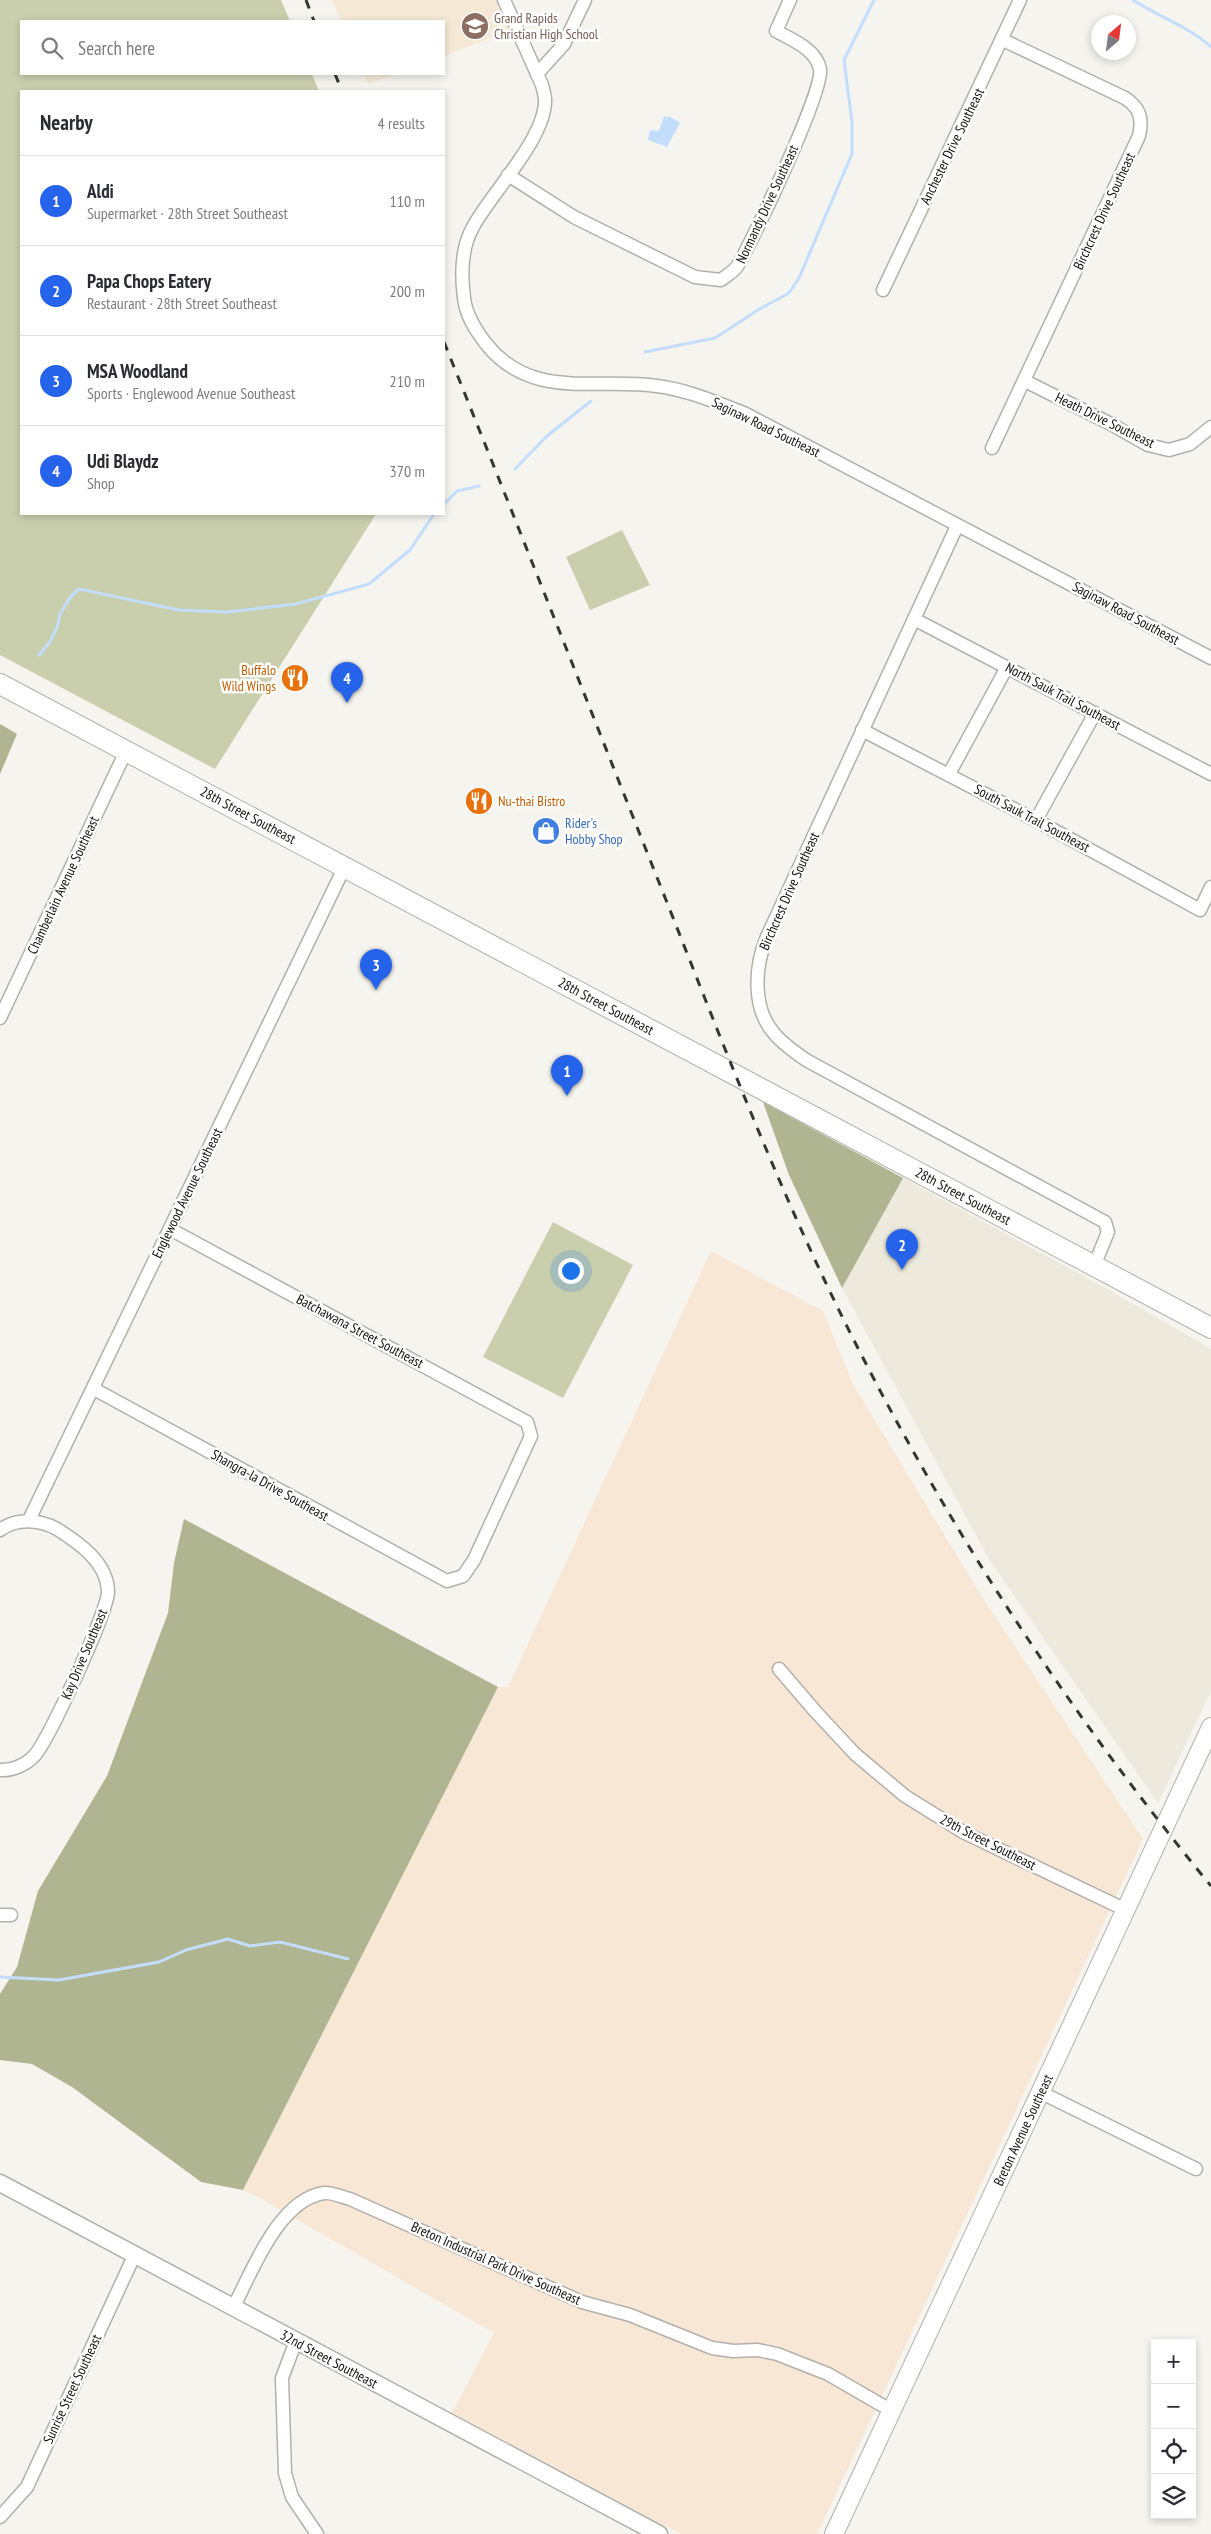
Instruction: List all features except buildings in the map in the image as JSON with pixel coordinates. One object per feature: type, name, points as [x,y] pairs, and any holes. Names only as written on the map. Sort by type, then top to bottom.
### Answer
[{"type":"main road","name":"28th Street Southeast","points":[[0,684],[1211,1328]]},
{"type":"main road","name":"Breton Avenue Southeast","points":[[834,2534],[1211,1726]]},
{"type":"street","name":"Saginaw Road Southeast","points":[[504,0],[537,74],[545,100],[540,124],[472,227],[464,251],[462,272],[464,301],[475,330],[496,355],[507,364],[533,378],[558,384],[622,382],[671,388],[706,398],[744,413],[1211,658]]},
{"type":"street","points":[[537,74],[564,44],[585,0]]},
{"type":"street","name":"Normandy Drive Southeast","points":[[508,175],[574,217],[695,277],[721,280],[737,267],[778,182],[818,89],[820,70],[815,56],[776,31],[790,0]]},
{"type":"street","name":"Anchester Drive Southeast","points":[[883,290],[1003,40],[1020,0]]},
{"type":"street","name":"Birchcrest Drive Southeast","points":[[992,448],[1139,136],[1142,123],[1135,105],[1125,98],[1003,40]]},
{"type":"street","name":"Heath Drive Southeast","points":[[1024,381],[1109,423],[1148,445],[1169,450],[1190,444],[1211,427]]},
{"type":"street","name":"Birchcrest Drive Southeast","points":[[957,526],[784,897],[759,956],[758,990],[765,1018],[771,1031],[782,1043],[806,1060],[1105,1222],[1108,1232],[1094,1266]]},
{"type":"street","name":"North Sauk Trail Southeast","points":[[914,619],[1211,774]]},
{"type":"street","points":[[949,774],[1007,667]]},
{"type":"street","points":[[1036,820],[1095,713]]},
{"type":"street","name":"South Sauk Trail Southeast","points":[[862,730],[1036,820],[1200,910],[1211,887]]},
{"type":"street","name":"Chamberlain Avenue Southeast","points":[[0,1018],[126,751]]},
{"type":"street","name":"Englewood Avenue Southeast","points":[[29,1520],[94,1389],[344,866]]},
{"type":"street","name":"Batchawana Street Southeast","points":[[170,1230],[527,1422],[531,1436],[474,1560],[463,1576],[447,1581]]},
{"type":"street","name":"Shangra-la Drive Southeast","points":[[94,1389],[447,1581]]},
{"type":"street","points":[[3,1524],[29,1520]]},
{"type":"street","name":"Kay Drive Southeast","points":[[0,1770],[18,1767],[36,1756],[103,1615],[109,1592],[104,1573],[94,1558],[78,1542],[54,1527],[29,1520]]},
{"type":"street","name":"29th Street Southeast","points":[[779,1669],[815,1711],[856,1754],[905,1796],[963,1832],[1126,1910]]},
{"type":"street","points":[[1040,2092],[1196,2169]]},
{"type":"street","name":"32nd Street Southeast","points":[[0,2183],[659,2534]]},
{"type":"street","name":"Breton Industrial Park Drive Southeast","points":[[233,2308],[269,2237],[290,2212],[308,2200],[324,2193],[350,2199],[582,2302],[630,2315],[712,2348],[733,2351],[758,2350],[777,2354],[828,2374],[892,2411]]},
{"type":"street","name":"Sunrise Street Southeast","points":[[0,2517],[26,2487],[135,2254]]},
{"type":"street","points":[[296,2342],[282,2378],[285,2473],[292,2497],[318,2534]]},
{"type":"shaded area","name":"Grand Rapids Christian High School","points":[[332,0],[496,0],[509,31],[445,56],[445,20],[341,20]]},
{"type":"shaded area","points":[[364,75],[393,75],[368,84]]},
{"type":"shaded area","points":[[903,1178],[1107,1289],[1211,1349],[1211,1691],[1158,1803],[990,1561],[842,1288]]},
{"type":"shaded area","points":[[711,1251],[823,1311],[853,1384],[982,1597],[1143,1839],[817,2534],[681,2534],[452,2413],[494,2333],[243,2190],[498,1687],[508,1687]]},
{"type":"green space","points":[[0,0],[281,0],[290,20],[20,20],[20,75],[312,75],[319,90],[20,90],[20,515],[375,515],[215,769],[0,655]]},
{"type":"green space","points":[[622,530],[650,585],[590,610],[566,557]]},
{"type":"green space","points":[[0,724],[17,734],[0,774]]},
{"type":"green space","points":[[763,1102],[903,1178],[842,1288],[789,1175]]},
{"type":"green space","points":[[553,1222],[633,1265],[563,1398],[483,1357]]},
{"type":"green space","points":[[184,1519],[498,1687],[243,2190],[201,2182],[72,2087],[32,2064],[0,2060],[0,1994],[17,1967],[38,1891],[107,1776],[168,1613],[174,1563]]},
{"type":"water","points":[[664,116],[668,118],[669,116],[680,123],[667,147],[648,140],[650,130],[659,131]]},
{"type":"waterway","points":[[645,352],[715,338],[758,310],[789,293],[799,278],[852,154],[852,122],[844,60],[874,0]]},
{"type":"waterway","points":[[1133,0],[1193,33],[1211,47]]},
{"type":"waterway","points":[[515,469],[547,436],[591,401]]},
{"type":"waterway","points":[[445,503],[457,491],[479,486]]},
{"type":"waterway","points":[[39,655],[50,642],[57,627],[60,614],[71,596],[79,589],[179,610],[227,612],[296,604],[369,584],[410,550],[433,515]]},
{"type":"waterway","points":[[0,1977],[59,1980],[159,1962],[186,1950],[228,1939],[250,1946],[280,1942],[348,1959]]},
{"type":"railway","points":[[306,0],[314,20]]},
{"type":"railway","points":[[335,75],[342,90]]},
{"type":"railway","points":[[445,344],[758,1131],[834,1301],[899,1426],[979,1564],[1022,1630],[1113,1761],[1211,1886]]},
{"type":"place","name":"Grand Rapids Christian High School","points":[[475,26]]},
{"type":"place","name":"Buffalo Wild Wings","points":[[295,678]]},
{"type":"place","name":"Udi Blaydz","points":[[347,703]]},
{"type":"place","name":"Nu-thai Bistro","points":[[479,801]]},
{"type":"place","name":"Rider's Hobby Shop","points":[[546,831]]},
{"type":"place","name":"MSA Woodland","points":[[376,990]]},
{"type":"place","name":"Aldi","points":[[567,1096]]},
{"type":"place","name":"Papa Chops Eatery","points":[[902,1270]]}]
